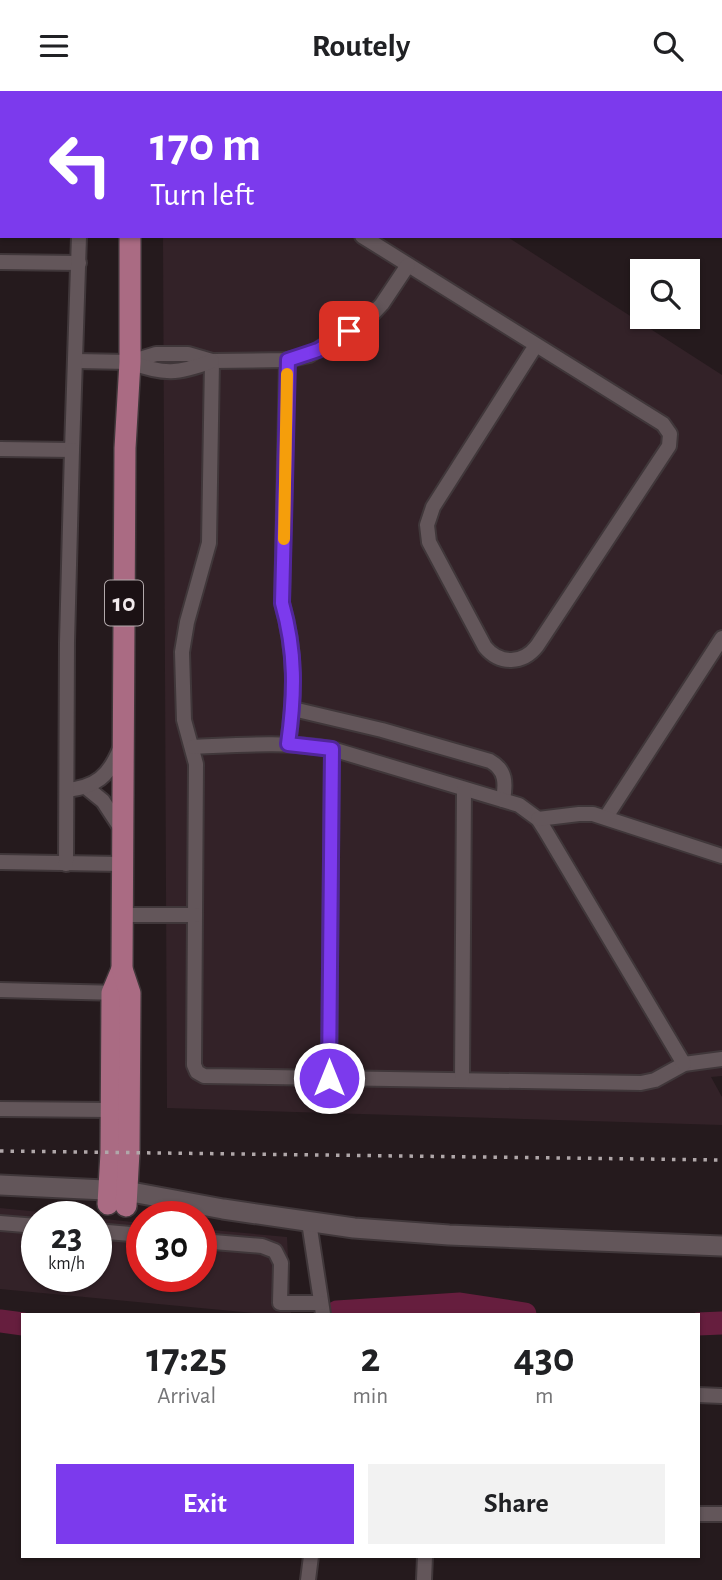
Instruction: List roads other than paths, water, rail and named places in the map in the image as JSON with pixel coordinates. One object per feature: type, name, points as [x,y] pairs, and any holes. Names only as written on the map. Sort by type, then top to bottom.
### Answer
[{"type":"main road","name":"10","points":[[117,1198],[111,1153],[110,1110],[122,969],[125,448],[130,362],[130,238]]},
{"type":"main road","name":"10","points":[[117,1198],[129,1152],[121,993]]},
{"type":"main road","points":[[0,1185],[449,1235],[722,1246]]},
{"type":"main road","points":[[0,1193],[117,1198]]},
{"type":"street","points":[[66,864],[67,642],[79,238]]},
{"type":"street","points":[[365,238],[537,345],[663,424],[670,434],[669,446],[537,646],[518,659],[503,660],[485,647],[429,542],[426,525],[433,507],[537,345]]},
{"type":"street","points":[[0,261],[79,263]]},
{"type":"street","points":[[76,361],[130,362],[154,371],[186,371],[212,361],[288,360],[318,350],[369,318],[382,304],[408,265]]},
{"type":"street","points":[[288,360],[282,603],[291,636],[293,709],[288,744]]},
{"type":"street","points":[[212,361],[209,543],[187,622],[182,652],[184,720],[196,764],[194,1065],[197,1072],[204,1076],[641,1083],[655,1080],[684,1064],[722,1059]]},
{"type":"street","points":[[0,449],[72,450]]},
{"type":"street","points":[[606,817],[722,638]]},
{"type":"street","points":[[293,709],[382,730],[490,761],[503,774],[506,787],[503,800]]},
{"type":"street","points":[[67,790],[88,788],[111,767],[123,743]]},
{"type":"street","points":[[193,747],[288,744],[332,749],[519,805],[538,819],[684,1064]]},
{"type":"street","points":[[329,1078],[332,749]]},
{"type":"street","points":[[88,788],[103,801],[123,831]]},
{"type":"street","points":[[462,1080],[464,789]]},
{"type":"street","points":[[538,819],[579,814],[606,817],[722,856]]},
{"type":"street","points":[[0,862],[122,864]]},
{"type":"street","points":[[122,915],[195,915]]},
{"type":"street","points":[[0,990],[121,993]]},
{"type":"street","points":[[0,1109],[110,1110]]},
{"type":"street","points":[[217,1242],[262,1246],[275,1251],[281,1263],[280,1303],[322,1308],[309,1221]]},
{"type":"street","points":[[0,1223],[21,1225]]},
{"type":"street","points":[[700,1395],[722,1396]]},
{"type":"street","points":[[700,1514],[722,1514]]},
{"type":"street","points":[[308,1580],[311,1558]]},
{"type":"street","points":[[424,1580],[425,1558]]},
{"type":"waterway","points":[[337,1312],[460,1304],[518,1313]]},
{"type":"waterway","points":[[0,1321],[21,1324]]},
{"type":"waterway","points":[[700,1324],[722,1323]]},
{"type":"railway","points":[[0,1151],[722,1160]]}]
